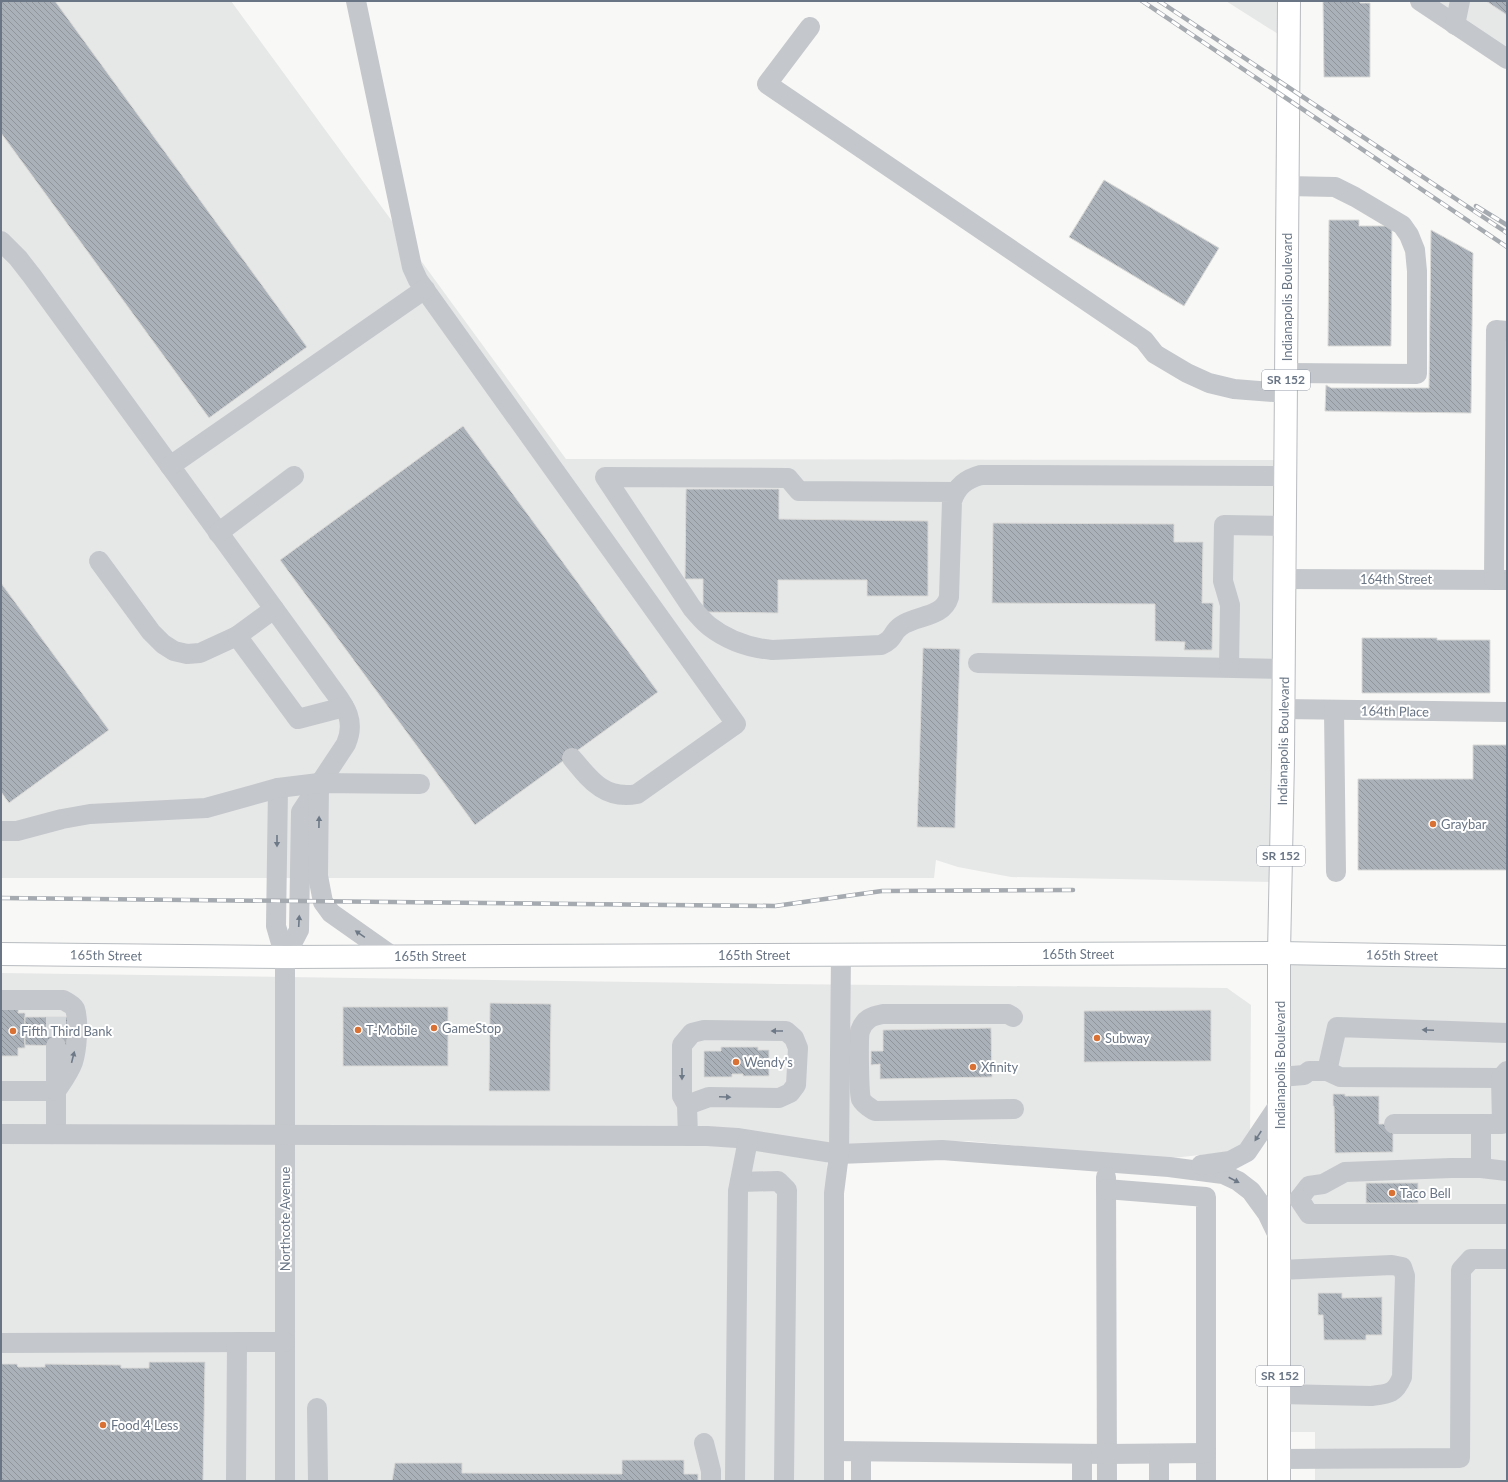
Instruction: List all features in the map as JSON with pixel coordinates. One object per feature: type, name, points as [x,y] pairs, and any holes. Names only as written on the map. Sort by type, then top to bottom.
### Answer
[{"type":"main road","name":"Indianapolis Boulevard","points":[[1280,1481],[1280,1240],[1290,1200],[1280,1103],[1279,952],[1284,668],[1289,1]]},
{"type":"main road","name":"165th Street","points":[[1,954],[285,957],[1279,952],[1507,958]]},
{"type":"street","points":[[356,1],[412,267],[418,280],[736,724],[638,794],[626,796],[614,795],[602,789],[590,780],[572,758]]},
{"type":"street","points":[[1420,1],[1507,59]]},
{"type":"street","points":[[1455,24],[1460,1]]},
{"type":"street","points":[[810,27],[767,84],[1144,340],[1155,354],[1187,373],[1209,383],[1234,389],[1286,383],[1417,374],[1417,271],[1415,250],[1409,235],[1402,225],[1355,196],[1335,187],[1288,186]]},
{"type":"street","points":[[1,241],[18,258],[32,276],[274,609],[349,716],[351,726],[350,736],[301,812],[299,930],[285,957]]},
{"type":"street","points":[[170,466],[425,289]]},
{"type":"street","points":[[1501,580],[1496,330],[1507,331]]},
{"type":"street","points":[[955,492],[799,491],[788,478],[605,477],[692,608],[709,626],[726,636],[756,648],[772,650],[881,645],[889,642],[901,626],[941,609],[947,604],[950,597],[952,501],[955,492],[964,482],[973,477],[981,475],[1285,476]]},
{"type":"street","points":[[218,533],[294,476]]},
{"type":"street","points":[[1229,667],[1230,605],[1223,581],[1224,525],[1285,526]]},
{"type":"street","points":[[99,561],[151,632],[163,644],[174,651],[188,654],[200,652],[237,636],[274,609]]},
{"type":"street","name":"164th Street","points":[[1284,579],[1501,580]]},
{"type":"street","points":[[237,636],[298,719],[344,707]]},
{"type":"street","points":[[978,663],[1284,668]]},
{"type":"street","name":"164th Place","points":[[1283,709],[1507,712]]},
{"type":"street","points":[[1334,710],[1336,872]]},
{"type":"street","points":[[319,783],[318,876],[324,902],[331,913],[392,956]]},
{"type":"street","points":[[1,831],[17,831],[62,819],[90,814],[206,808],[278,788],[319,783],[420,784]]},
{"type":"street","points":[[278,788],[276,926],[285,957]]},
{"type":"street","points":[[834,1481],[834,1193],[839,1154],[841,954]]},
{"type":"street","name":"Northcote Avenue","points":[[285,957],[285,1481]]},
{"type":"street","points":[[1,1000],[56,1009],[63,1000],[75,1008],[77,1024],[76,1047],[73,1061],[56,1091]]},
{"type":"street","points":[[1013,1017],[1008,1014],[988,1013],[883,1014],[871,1016],[864,1024],[860,1032],[861,1098],[867,1106],[875,1111],[1014,1108]]},
{"type":"street","points":[[1280,1076],[1304,1075],[1311,1082],[1335,1081],[1333,1074],[1337,1027],[1507,1032]]},
{"type":"street","points":[[687,1105],[709,1097],[779,1098],[790,1093],[796,1085],[798,1048],[794,1038],[786,1031],[704,1030],[692,1033],[682,1044],[682,1096],[687,1105],[688,1136]]},
{"type":"street","points":[[56,1046],[56,1134]]},
{"type":"street","points":[[1333,1074],[1504,1075],[1502,1124],[1394,1124]]},
{"type":"street","points":[[1,1091],[56,1091]]},
{"type":"street","points":[[1169,1167],[1230,1161],[1247,1152],[1280,1103]]},
{"type":"street","points":[[1480,1124],[1481,1168]]},
{"type":"street","points":[[1,1134],[688,1136],[737,1138],[839,1154],[942,1150],[1169,1167],[1223,1174],[1238,1181],[1255,1196],[1267,1213],[1280,1240]]},
{"type":"street","points":[[735,1481],[738,1191],[748,1140]]},
{"type":"street","points":[[1106,1162],[1107,1481]]},
{"type":"street","points":[[1507,1171],[1481,1168],[1451,1168],[1345,1172],[1323,1184],[1309,1186],[1290,1200],[1309,1214],[1507,1214]]},
{"type":"street","points":[[740,1182],[778,1182],[786,1190],[784,1481]]},
{"type":"street","points":[[1106,1189],[1206,1197],[1206,1481]]},
{"type":"street","points":[[1280,1459],[1460,1458],[1461,1270],[1471,1259],[1507,1259]]},
{"type":"street","points":[[1280,1270],[1392,1265],[1402,1268],[1405,1276],[1402,1377],[1397,1388],[1385,1394],[1371,1396],[1280,1394]]},
{"type":"street","points":[[236,1481],[237,1342]]},
{"type":"street","points":[[1,1343],[285,1342]]},
{"type":"street","points":[[317,1408],[318,1481]]},
{"type":"street","points":[[704,1443],[711,1471],[711,1481]]},
{"type":"street","points":[[834,1451],[1082,1454],[1206,1453]]},
{"type":"street","points":[[861,1452],[861,1481]]},
{"type":"street","points":[[1082,1454],[1082,1481]]},
{"type":"street","points":[[1159,1454],[1159,1481]]},
{"type":"shaded area","points":[[1,1],[231,1],[566,459],[1277,460],[1276,882],[1011,877],[958,867],[936,860],[934,878],[1,878]]},
{"type":"shaded area","points":[[1226,1],[1286,1],[1286,39]]},
{"type":"shaded area","points":[[1425,1],[1507,1],[1507,54]]},
{"type":"shaded area","points":[[1286,961],[1507,965],[1507,1481],[1315,1481],[1315,1432],[1287,1432]]},
{"type":"shaded area","points":[[1,973],[780,984],[1227,988],[1251,1005],[1250,1137],[1237,1151],[1163,1159],[967,1141],[827,1145],[825,1481],[1,1481]]},
{"type":"building","points":[[1,1],[55,1],[307,347],[209,418],[1,133]]},
{"type":"building","points":[[1323,1],[1360,1],[1360,3],[1370,3],[1370,77],[1324,77]]},
{"type":"building","points":[[1486,1],[1507,1],[1507,15]]},
{"type":"building","points":[[1104,180],[1219,248],[1184,306],[1069,237]]},
{"type":"building","points":[[1329,220],[1359,220],[1359,226],[1392,226],[1391,346],[1328,346]]},
{"type":"building","points":[[1431,230],[1473,253],[1471,413],[1325,411],[1326,385],[1331,388],[1429,388]]},
{"type":"building","points":[[463,426],[658,692],[475,825],[280,560]]},
{"type":"building","points":[[686,489],[779,489],[779,519],[928,521],[928,596],[867,596],[867,580],[778,580],[778,613],[703,612],[703,579],[685,579]]},
{"type":"building","points":[[993,523],[1174,524],[1174,542],[1203,542],[1202,603],[1213,603],[1212,650],[1184,650],[1185,642],[1155,641],[1155,604],[992,603]]},
{"type":"building","points":[[1,583],[109,730],[9,803],[1,792]]},
{"type":"building","points":[[1362,638],[1490,640],[1490,693],[1362,693]]},
{"type":"building","points":[[923,648],[960,649],[955,828],[917,827]]},
{"type":"building","name":"Graybar","points":[[1473,745],[1507,745],[1507,870],[1358,870],[1358,779],[1473,779]]},
{"type":"building","points":[[490,1003],[551,1004],[550,1091],[489,1091]]},
{"type":"building","name":"Fifth Third Bank","points":[[1,1006],[19,1006],[18,1013],[25,1013],[25,1048],[18,1048],[18,1056],[1,1056]]},
{"type":"building","points":[[343,1007],[448,1007],[448,1066],[343,1066]]},
{"type":"building","points":[[1211,1010],[1211,1061],[1084,1062],[1084,1011]]},
{"type":"building","points":[[25,1017],[68,1017],[67,1046],[25,1045]]},
{"type":"building","points":[[991,1028],[992,1077],[880,1079],[880,1064],[871,1065],[871,1051],[883,1051],[883,1030]]},
{"type":"building","name":"Wendy's","points":[[721,1047],[758,1047],[758,1050],[769,1050],[769,1076],[743,1076],[743,1074],[732,1074],[732,1077],[704,1077],[704,1051],[721,1051]]},
{"type":"building","points":[[1333,1094],[1345,1094],[1345,1096],[1379,1096],[1379,1124],[1393,1124],[1393,1152],[1335,1153]]},
{"type":"building","name":"Taco Bell","points":[[1366,1183],[1418,1183],[1418,1203],[1366,1203]]},
{"type":"building","points":[[1318,1293],[1342,1293],[1342,1298],[1382,1297],[1382,1335],[1366,1335],[1366,1340],[1324,1340],[1323,1315],[1318,1315]]},
{"type":"building","name":"Food 4 Less","points":[[149,1362],[205,1362],[203,1481],[1,1481],[1,1364],[17,1364],[18,1367],[45,1367],[45,1364],[121,1365],[121,1368],[149,1368]]},
{"type":"building","points":[[622,1460],[684,1460],[684,1474],[698,1474],[698,1481],[392,1481],[395,1463],[462,1463],[462,1473],[622,1474]]},
{"type":"tunnel","points":[[56,1017],[56,1046]]},
{"type":"railway","points":[[1142,1],[1507,247]]},
{"type":"railway","points":[[1159,1],[1507,233]]},
{"type":"railway","points":[[1476,206],[1507,225]]},
{"type":"railway","points":[[1,898],[775,906],[882,891],[1073,890]]},
{"type":"place","name":"Graybar","points":[[1433,824]]},
{"type":"place","name":"GameStop","points":[[434,1028]]},
{"type":"place","name":"T-Mobile","points":[[358,1030]]},
{"type":"place","name":"Fifth Third Bank","points":[[13,1031]]},
{"type":"place","name":"Subway","points":[[1097,1038]]},
{"type":"place","name":"Wendy's","points":[[736,1062]]},
{"type":"place","name":"Xfinity","points":[[973,1067]]},
{"type":"place","name":"Taco Bell","points":[[1392,1193]]},
{"type":"place","name":"Food 4 Less","points":[[103,1425]]}]
